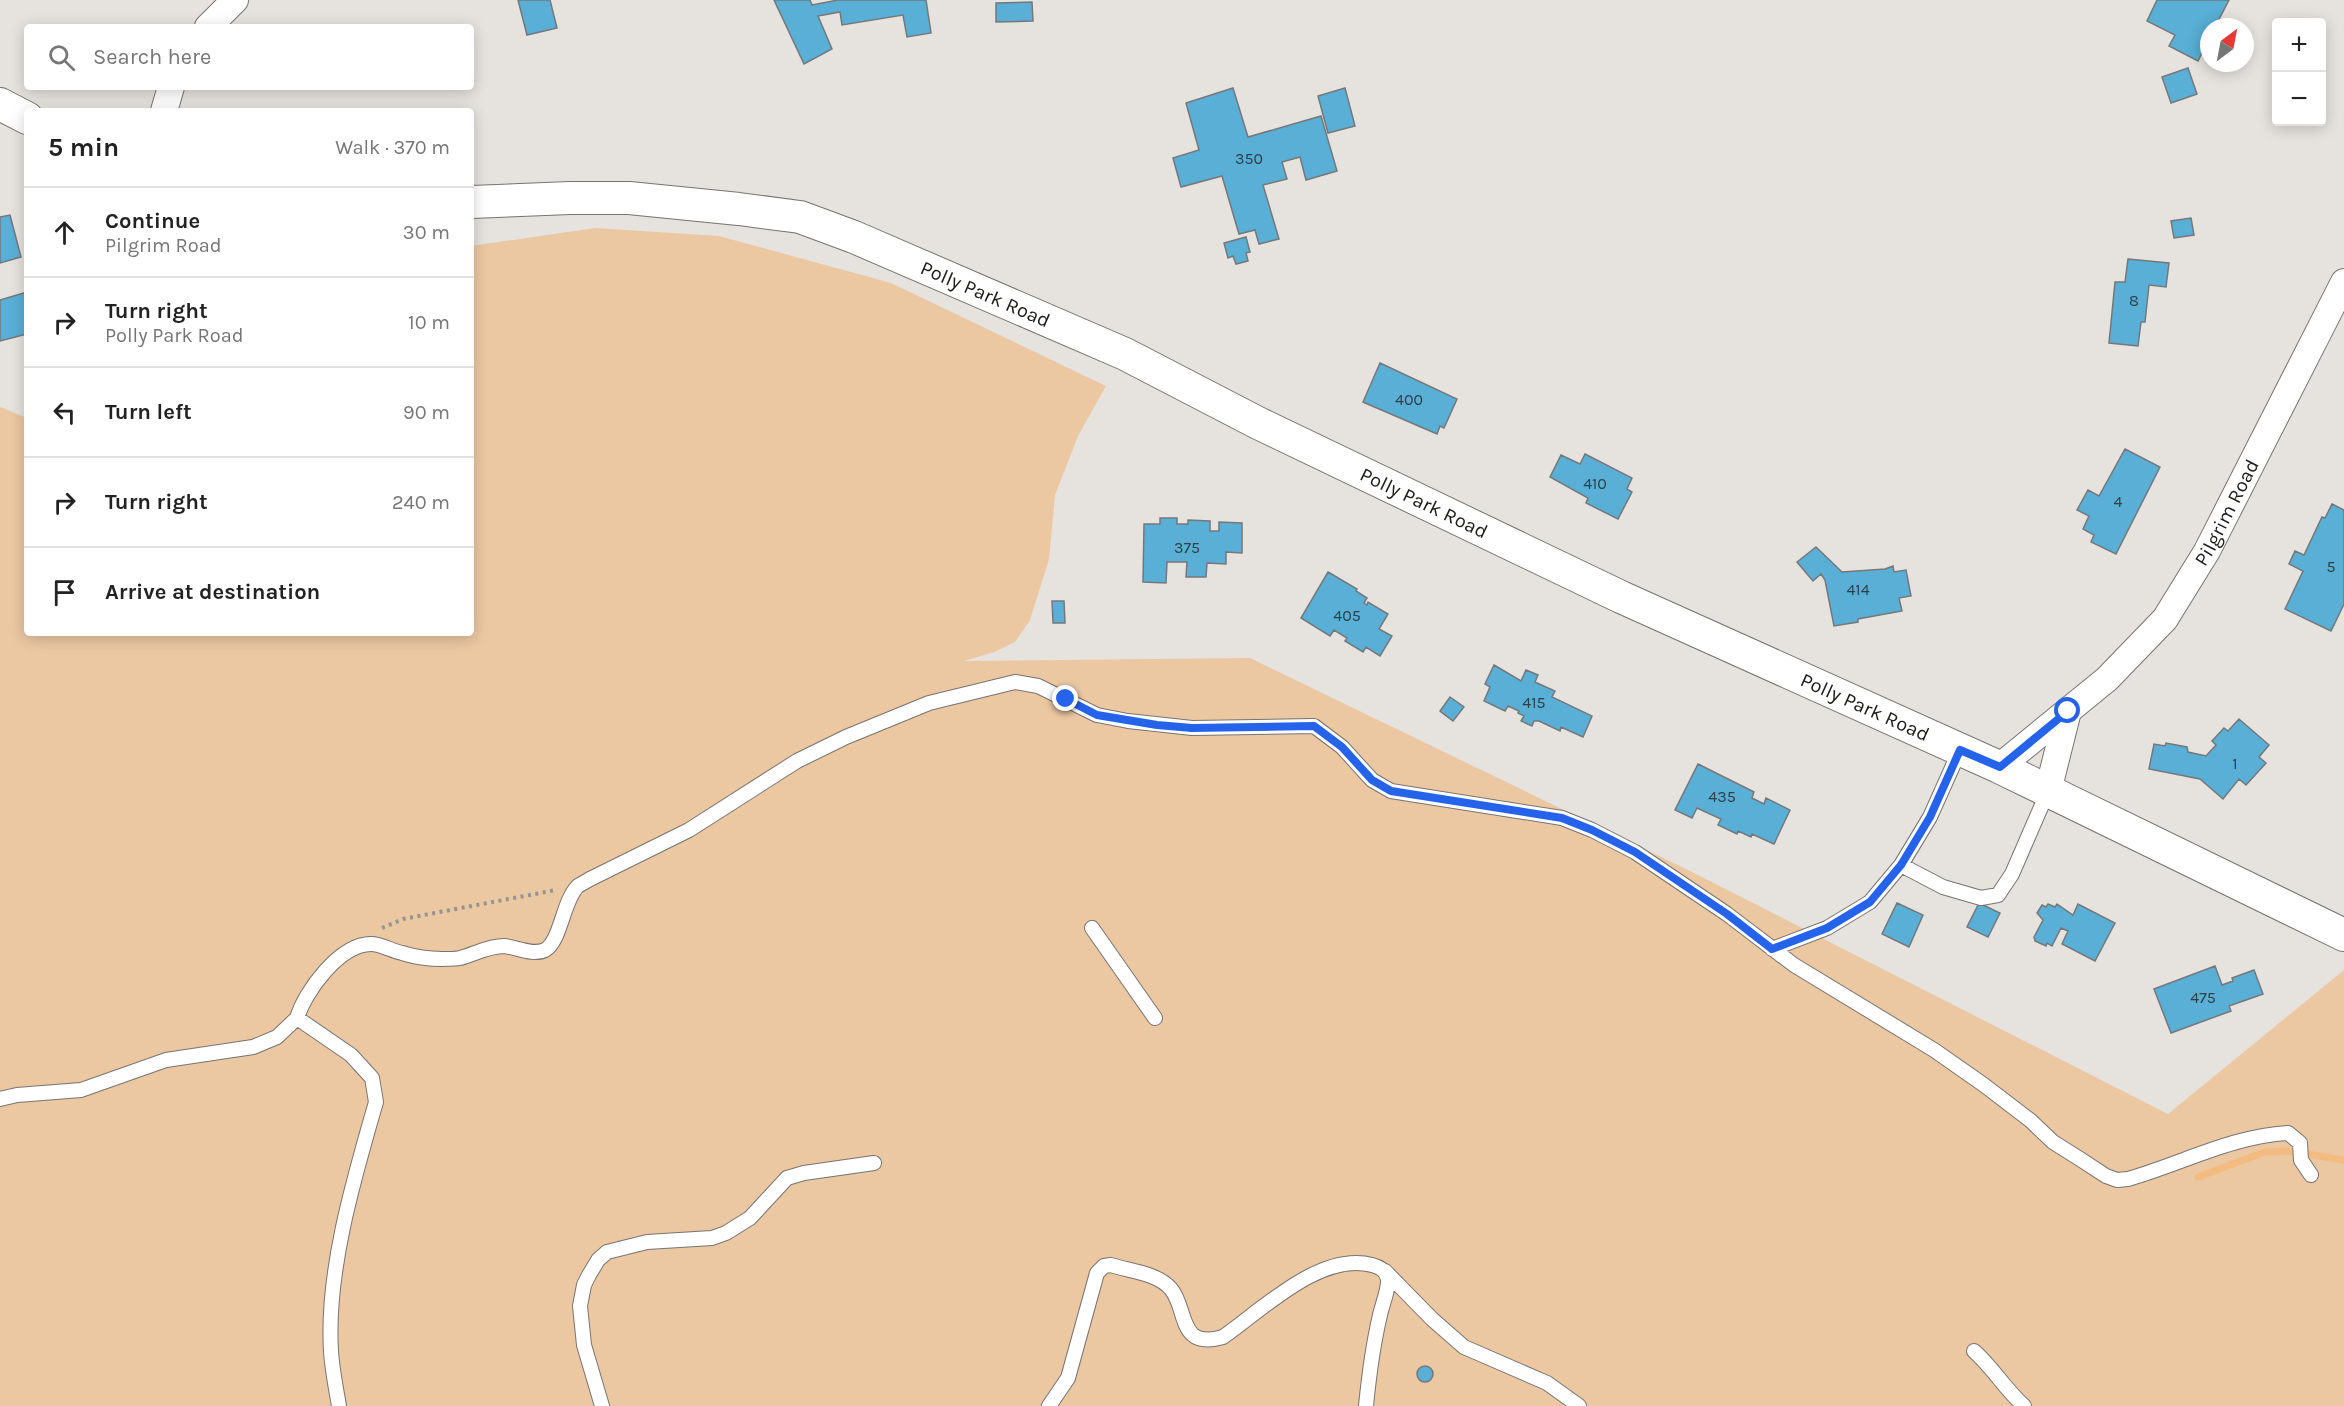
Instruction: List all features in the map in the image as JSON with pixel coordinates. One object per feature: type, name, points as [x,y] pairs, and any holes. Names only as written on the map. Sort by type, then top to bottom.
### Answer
[{"type":"street","points":[[211,24],[236,0]]},
{"type":"street","points":[[165,108],[170,90]]},
{"type":"street","points":[[0,104],[24,116]]},
{"type":"street","name":"Polly Park Road","points":[[474,202],[628,198],[739,208],[800,217],[854,237],[1125,354],[1258,423],[1621,597],[2000,767],[2344,935]]},
{"type":"street","name":"Pilgrim Road","points":[[2000,767],[2107,679],[2165,619],[2206,551],[2344,282]]},
{"type":"street","points":[[2048,791],[2068,711]]},
{"type":"lane","points":[[0,1099],[17,1095],[81,1090],[165,1060],[253,1047],[277,1037],[297,1018],[302,1002],[317,980],[356,947],[372,944],[402,954],[431,959],[459,958],[502,946],[526,951],[545,950],[552,942],[565,908],[578,887],[690,830],[797,761],[846,737],[929,703],[1015,682],[1038,686],[1097,715],[1128,721],[1192,728],[1314,726],[1342,747],[1372,780],[1391,791],[1562,818],[1592,830],[1635,852],[1727,914],[1808,975],[1934,1050],[2021,1113],[2054,1142],[2106,1176],[2116,1180],[2128,1179],[2228,1145],[2272,1134],[2288,1133],[2300,1143],[2301,1160],[2311,1175]]},
{"type":"lane","points":[[1772,949],[1827,928],[1870,902],[1901,865],[1930,817],[1960,750]]},
{"type":"lane","points":[[1901,865],[1943,887],[1981,898],[1998,895],[2012,874],[2048,791]]},
{"type":"lane","points":[[1092,928],[1155,1017]]},
{"type":"lane","points":[[297,1018],[351,1055],[372,1078],[376,1102],[339,1248],[331,1307],[331,1352],[339,1406]]},
{"type":"lane","points":[[602,1406],[581,1332],[580,1306],[584,1285],[598,1260],[607,1251],[647,1242],[712,1238],[726,1233],[750,1218],[787,1178],[804,1173],[874,1162]]},
{"type":"lane","points":[[1049,1406],[1068,1378],[1097,1273],[1104,1266],[1111,1265],[1155,1278],[1164,1283],[1176,1298],[1185,1325],[1196,1336],[1210,1341],[1224,1337],[1306,1277],[1325,1268],[1356,1262],[1377,1266],[1385,1271],[1432,1319],[1464,1347],[1547,1383],[1579,1406]]},
{"type":"lane","points":[[1366,1406],[1377,1328],[1388,1281],[1385,1271]]},
{"type":"lane","points":[[1974,1351],[1989,1364],[2007,1391],[2024,1406]]},
{"type":"path","points":[[356,947],[383,927],[403,919],[578,887]]},
{"type":"shaded area","points":[[595,228],[719,236],[891,283],[1106,386],[1078,436],[1055,495],[1049,559],[1030,620],[1015,642],[994,652],[964,661],[1250,658],[1690,871],[2168,1114],[2344,970],[2344,1406],[0,1406],[0,407],[24,417],[24,636],[474,636],[474,246]]},
{"type":"building","points":[[518,0],[550,0],[557,28],[527,35]]},
{"type":"building","points":[[774,0],[810,0],[812,5],[838,0],[926,0],[931,33],[907,37],[903,15],[842,25],[840,12],[818,16],[832,49],[804,64]]},
{"type":"building","points":[[2157,0],[2229,0],[2220,18],[2200,18],[2200,57],[2198,61],[2169,46],[2175,35],[2147,21]]},
{"type":"building","points":[[1032,2],[1033,21],[996,22],[996,3]]},
{"type":"building","points":[[2188,68],[2197,94],[2171,103],[2162,77]]},
{"type":"building","points":[[1233,88],[1248,137],[1321,116],[1337,171],[1306,180],[1300,157],[1282,162],[1287,179],[1263,185],[1279,239],[1259,244],[1255,230],[1239,234],[1222,176],[1181,187],[1173,158],[1199,150],[1186,103]]},
{"type":"building","points":[[1345,88],[1355,126],[1328,133],[1318,96]]},
{"type":"building","points":[[10,215],[21,257],[0,263],[0,217]]},
{"type":"building","points":[[2191,218],[2194,235],[2174,238],[2171,221]]},
{"type":"building","points":[[1246,237],[1250,252],[1246,253],[1248,261],[1236,264],[1233,256],[1228,258],[1224,243]]},
{"type":"building","points":[[2128,259],[2169,263],[2166,287],[2149,285],[2145,322],[2141,322],[2138,346],[2109,343],[2115,282],[2125,282]]},
{"type":"building","points":[[24,293],[24,335],[0,341],[0,300]]},
{"type":"building","points":[[1380,363],[1457,399],[1444,428],[1440,426],[1437,434],[1363,402]]},
{"type":"building","points":[[2125,449],[2160,467],[2116,554],[2091,542],[2094,535],[2083,529],[2089,516],[2077,510],[2088,490],[2099,496]]},
{"type":"building","points":[[1585,454],[1632,478],[1627,489],[1632,492],[1618,519],[1586,503],[1588,498],[1550,477],[1561,455],[1580,464]]},
{"type":"building","points":[[2332,504],[2344,510],[2344,604],[2331,631],[2285,609],[2303,571],[2289,564],[2295,551],[2304,555],[2322,517],[2325,518]]},
{"type":"building","points":[[1160,518],[1177,518],[1177,524],[1188,524],[1188,520],[1210,521],[1210,531],[1219,531],[1219,522],[1242,523],[1242,553],[1226,552],[1226,564],[1207,563],[1206,577],[1186,577],[1187,562],[1167,562],[1166,583],[1143,582],[1144,524],[1160,524]]},
{"type":"building","points":[[1816,547],[1842,572],[1885,569],[1893,566],[1894,572],[1906,570],[1911,596],[1899,598],[1902,611],[1834,626],[1825,580],[1821,574],[1813,581],[1797,562]]},
{"type":"building","points":[[1328,572],[1357,589],[1356,591],[1367,598],[1364,603],[1367,605],[1368,602],[1388,614],[1379,629],[1392,636],[1380,656],[1366,647],[1363,652],[1345,641],[1347,638],[1334,630],[1330,636],[1301,618]]},
{"type":"building","points":[[1052,601],[1064,601],[1065,623],[1053,623]]},
{"type":"building","points":[[1494,665],[1521,681],[1526,670],[1538,675],[1535,682],[1555,691],[1552,697],[1592,716],[1583,737],[1561,727],[1560,731],[1539,721],[1534,721],[1532,726],[1521,721],[1524,716],[1518,713],[1519,711],[1508,706],[1505,711],[1484,701],[1490,687],[1485,684]]},
{"type":"building","points":[[1450,697],[1464,707],[1453,721],[1440,711]]},
{"type":"building","points":[[2239,719],[2269,745],[2259,757],[2266,763],[2246,785],[2239,779],[2223,799],[2200,779],[2149,769],[2154,744],[2165,746],[2166,743],[2187,747],[2188,752],[2206,756],[2216,745],[2212,741],[2224,728],[2228,731]]},
{"type":"building","points":[[1698,764],[1754,792],[1752,798],[1764,804],[1766,798],[1790,810],[1774,844],[1752,834],[1751,837],[1738,831],[1737,834],[1718,825],[1721,819],[1697,808],[1692,818],[1675,810]]},
{"type":"building","points":[[1897,903],[1923,915],[1909,947],[1882,934]]},
{"type":"building","points":[[1979,903],[2000,913],[1988,937],[1967,927]]},
{"type":"building","points":[[2048,904],[2055,907],[2057,904],[2073,915],[2078,904],[2115,923],[2095,961],[2062,944],[2068,931],[2061,928],[2052,946],[2035,941],[2034,937],[2043,920],[2037,913],[2042,905],[2046,907]]},
{"type":"building","points":[[2215,966],[2222,985],[2233,981],[2232,978],[2254,970],[2263,994],[2229,1006],[2231,1011],[2171,1033],[2154,989]]},
{"type":"building","points":[[1422,1366],[1428,1366],[1433,1374],[1431,1380],[1422,1382],[1417,1377],[1417,1371]]},
{"type":"waterway","points":[[2198,1177],[2265,1152],[2288,1151],[2344,1160]]},
{"type":"route","points":[[1066,699],[1097,715],[1157,725],[1192,728],[1314,726],[1324,731],[1342,747],[1361,770],[1380,787],[1391,791],[1562,818],[1592,830],[1635,852],[1727,914],[1772,949],[1827,928],[1870,902],[1901,865],[1930,817],[1960,750],[2000,767],[2068,711]]}]
